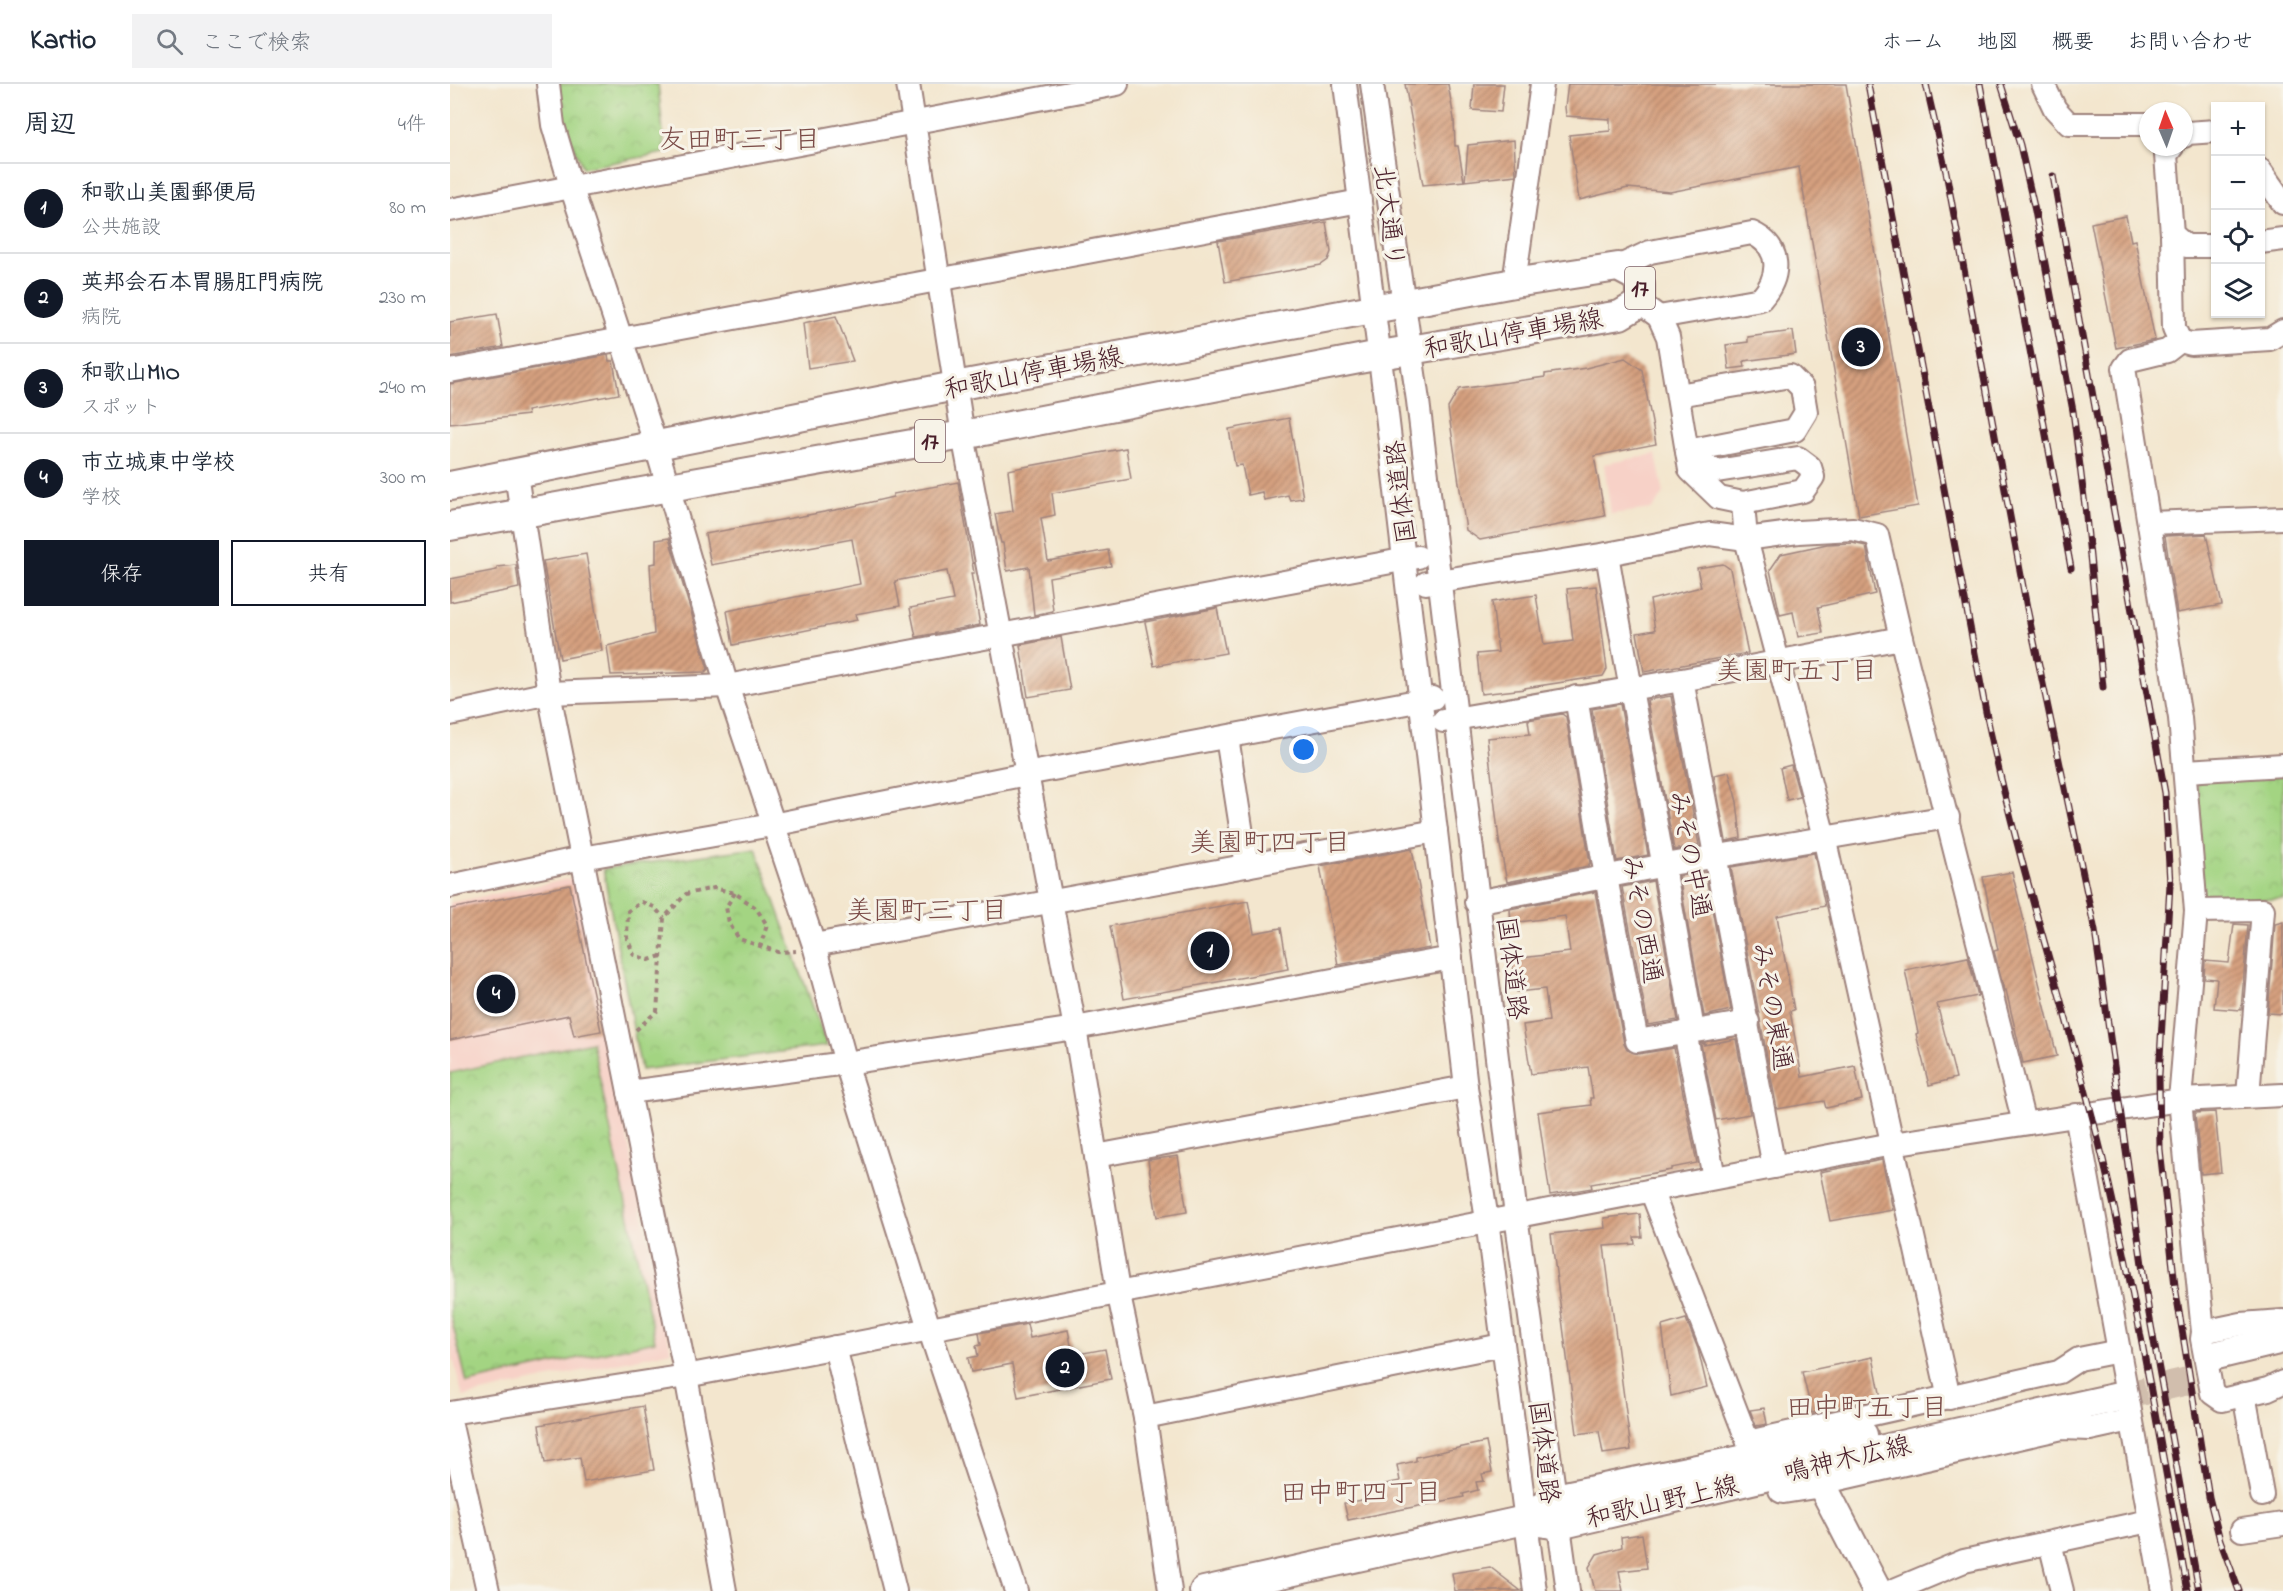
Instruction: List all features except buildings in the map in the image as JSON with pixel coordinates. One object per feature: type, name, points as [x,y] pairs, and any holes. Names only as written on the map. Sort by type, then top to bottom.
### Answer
[{"type":"main road","name":"和歌山停車場線","points":[[450,486],[955,386],[1514,283],[1618,267]]},
{"type":"main road","name":"17","points":[[1618,267],[1635,276],[1649,310]]},
{"type":"main road","name":"和歌山停車場線","points":[[450,524],[963,435],[1410,350],[1649,310]]},
{"type":"main road","points":[[2212,1354],[2283,1339]]},
{"type":"main road","points":[[2212,1354],[2283,1360]]},
{"type":"main road","name":"鳴神木広線","points":[[1750,1460],[2122,1399]]},
{"type":"main road","name":"和歌山野上線","points":[[1204,1591],[1525,1520],[1750,1460],[1775,1490],[1821,1483]]},
{"type":"main road","points":[[1821,1483],[1877,1591]]},
{"type":"street","points":[[548,84],[553,125],[571,186],[669,487],[727,686],[772,825],[806,948],[846,1064],[929,1328],[1016,1591]]},
{"type":"street","points":[[908,84],[963,435],[1075,1028],[1118,1291],[1144,1417],[1170,1591]]},
{"type":"street","points":[[450,210],[1116,84]]},
{"type":"street","name":"北大通り","points":[[1345,84],[1380,356]]},
{"type":"street","name":"北大通り","points":[[1372,84],[1410,350]]},
{"type":"street","points":[[1514,283],[1542,84]]},
{"type":"street","points":[[2043,84],[2055,109],[2069,124],[2139,124]]},
{"type":"street","points":[[2193,135],[2211,132]]},
{"type":"street","points":[[2166,156],[2172,234],[2174,328],[2180,341],[2191,344],[2270,339],[2283,331]]},
{"type":"street","points":[[2265,177],[2283,203]]},
{"type":"street","points":[[450,371],[1360,201]]},
{"type":"street","points":[[1618,267],[1650,252],[1752,234],[1763,238],[1771,246],[1776,273],[1772,286],[1761,299],[1649,310],[1668,337],[1678,395],[1687,454],[1690,470],[1719,498],[1743,503],[1803,491],[1813,477],[1810,467],[1798,458],[1717,471],[1687,454]]},
{"type":"street","points":[[2172,234],[2186,246],[2211,246]]},
{"type":"street","points":[[2265,241],[2283,239]]},
{"type":"street","points":[[2180,341],[2167,351],[2130,360],[2124,368],[2180,718],[2186,771],[2196,911],[2180,1100],[2212,1354]]},
{"type":"street","name":"国体道路","points":[[1410,350],[1476,902],[1516,1216],[1568,1591]]},
{"type":"street","name":"国体道路","points":[[1380,356],[1466,1087],[1487,1220],[1535,1591]]},
{"type":"street","points":[[1678,395],[1790,376],[1802,387],[1806,412],[1795,430],[1687,454]]},
{"type":"street","points":[[516,474],[549,693],[686,1376],[725,1591]]},
{"type":"street","points":[[1743,503],[1746,539],[1824,837],[1948,1398]]},
{"type":"street","points":[[2149,523],[2283,518]]},
{"type":"street","points":[[1407,586],[1607,554],[1710,534],[1746,539],[1798,532],[1853,529],[1877,535],[2024,1123]]},
{"type":"street","points":[[450,714],[549,693],[727,686],[1436,553]]},
{"type":"street","name":"みその中通","points":[[1607,554],[1630,688],[1665,865],[1689,1031],[1714,1177]]},
{"type":"street","points":[[1423,724],[1682,680],[1901,638]]},
{"type":"street","name":"みその東通","points":[[1682,680],[1774,1167]]},
{"type":"street","points":[[450,886],[582,858],[772,825],[1026,774],[1453,695]]},
{"type":"street","name":"みその西通","points":[[1576,697],[1606,877],[1637,1041],[1748,1022]]},
{"type":"street","points":[[1227,737],[1246,866]]},
{"type":"street","points":[[2186,771],[2283,765]]},
{"type":"street","points":[[1476,902],[1665,865],[1948,817]]},
{"type":"street","points":[[806,948],[1436,831]]},
{"type":"street","points":[[2196,911],[2263,910],[2248,1096]]},
{"type":"street","points":[[629,1092],[846,1064],[1075,1028],[1451,958]]},
{"type":"street","points":[[1096,1156],[1466,1087]]},
{"type":"street","points":[[450,1413],[686,1376],[1487,1220],[1892,1144],[2180,1100],[2283,1095]]},
{"type":"street","points":[[2076,1115],[2119,1351],[2122,1399],[2163,1591]]},
{"type":"street","points":[[1651,1190],[1750,1460],[1948,1398],[2059,1372],[2079,1359],[2119,1351]]},
{"type":"street","points":[[2212,1354],[2241,1324],[2283,1321]]},
{"type":"street","points":[[2212,1354],[2202,1339],[2212,1393],[2222,1400],[2268,1389],[2283,1382]]},
{"type":"street","points":[[1144,1417],[1502,1345]]},
{"type":"street","points":[[835,1347],[895,1591]]},
{"type":"street","points":[[2244,1394],[2262,1494]]},
{"type":"street","points":[[1821,1483],[2062,1428],[2090,1429],[2122,1399]]},
{"type":"street","points":[[450,1421],[488,1591]]},
{"type":"street","points":[[1892,1591],[1964,1562],[2149,1521]]},
{"type":"street","points":[[2242,1530],[2283,1524]]},
{"type":"street","points":[[2050,1543],[2062,1591]]},
{"type":"path","points":[[631,1035],[657,1011],[664,918],[686,894],[714,888],[735,893],[756,908],[767,925],[760,947]]},
{"type":"path","points":[[735,893],[726,908],[729,923],[739,939],[778,952],[806,948]]},
{"type":"path","points":[[662,956],[649,960],[634,955],[627,938],[628,911],[642,902],[654,907],[664,918]]},
{"type":"shaded area","points":[[1656,454],[1664,494],[1652,509],[1611,514],[1604,464]]},
{"type":"shaded area","points":[[574,878],[671,1351],[463,1397],[450,1346],[450,903]]},
{"type":"green space","points":[[558,84],[658,84],[665,153],[583,168],[563,122]]},
{"type":"green space","points":[[2283,775],[2283,899],[2200,901],[2197,780]]},
{"type":"green space","points":[[756,848],[827,1046],[641,1070],[603,869]]},
{"type":"green space","points":[[592,1042],[655,1341],[467,1383],[450,1313],[450,1073]]},
{"type":"tunnel","points":[[2119,1397],[2218,1374]]},
{"type":"railway","points":[[1868,84],[1986,712],[2012,824],[2088,1100],[2115,1209],[2188,1591]]},
{"type":"railway","points":[[1926,84],[1946,172],[2027,608],[2095,931],[2149,1314],[2199,1591]]},
{"type":"railway","points":[[1980,84],[2071,568]]},
{"type":"railway","points":[[2001,84],[2020,145],[2035,211],[2073,411],[2103,687]]},
{"type":"railway","points":[[2053,176],[2165,793],[2170,884],[2159,1075],[2160,1149],[2175,1286],[2209,1497],[2220,1540],[2239,1591]]},
{"type":"place","name":"和歌山MIO","points":[[1861,347]]},
{"type":"place","name":"和歌山美園郵便局","points":[[1210,951]]},
{"type":"place","name":"市立城東中学校","points":[[496,994]]},
{"type":"place","name":"英邦会石本胃腸肛門病院","points":[[1065,1368]]},
{"type":"district","name":"友田町三丁目","points":[[740,139]]},
{"type":"district","name":"美園町五丁目","points":[[1797,670]]},
{"type":"district","name":"美園町四丁目","points":[[1270,842]]},
{"type":"district","name":"美園町三丁目","points":[[927,910]]},
{"type":"district","name":"田中町五丁目","points":[[1867,1407]]},
{"type":"district","name":"田中町四丁目","points":[[1361,1492]]}]
